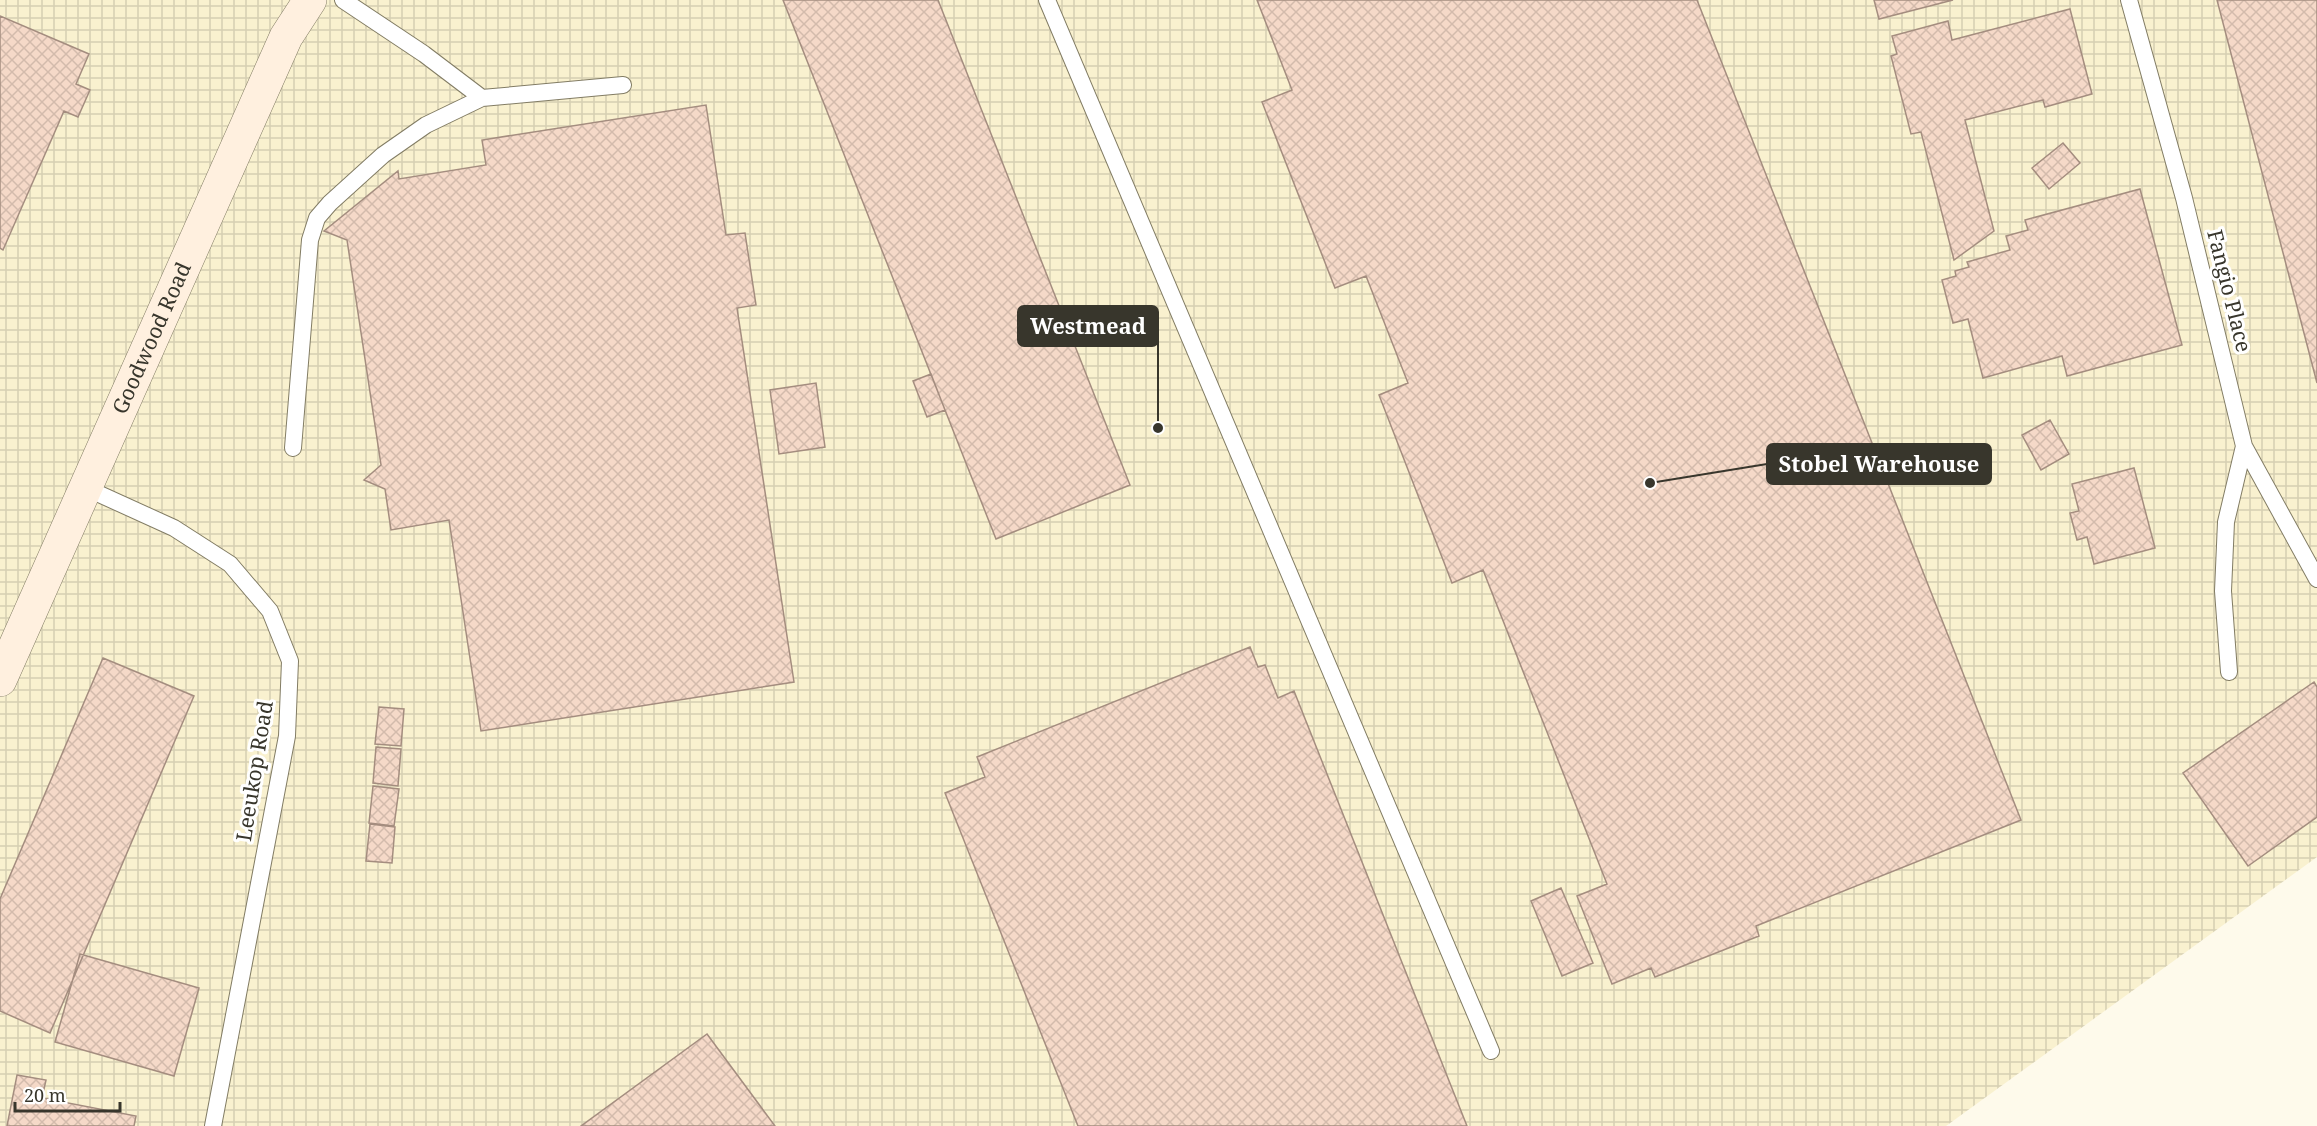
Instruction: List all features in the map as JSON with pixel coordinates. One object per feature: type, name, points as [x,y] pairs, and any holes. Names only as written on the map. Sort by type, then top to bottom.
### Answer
[{"type":"street","name":"Goodwood Road","points":[[0,680],[286,37],[310,0]]},
{"type":"lane","points":[[344,0],[424,54],[482,98]]},
{"type":"lane","points":[[1047,0],[1491,1051]]},
{"type":"lane","name":"Fangio Place","points":[[2129,0],[2184,198],[2244,446],[2317,579]]},
{"type":"lane","points":[[293,448],[310,240],[317,218],[383,155],[426,125],[482,98],[623,85]]},
{"type":"lane","points":[[2229,672],[2223,591],[2226,522],[2244,446]]},
{"type":"lane","name":"Leeukop Road","points":[[86,489],[174,528],[230,564],[270,610],[290,661],[287,736],[213,1126]]},
{"type":"shaded area","points":[[0,0],[2317,0],[2317,857],[1946,1126],[0,1126]]},
{"type":"building","points":[[783,0],[938,0],[1130,485],[996,539]]},
{"type":"building","points":[[1257,0],[1697,0],[2021,820],[1756,926],[1759,936],[1655,977],[1651,968],[1612,984],[1577,896],[1607,884],[1483,570],[1452,583],[1379,395],[1408,383],[1366,276],[1335,288],[1262,102],[1292,90]]},
{"type":"building","points":[[1874,0],[1953,0],[1879,19]]},
{"type":"building","points":[[2217,0],[2317,0],[2317,383]]},
{"type":"building","points":[[2070,9],[2092,94],[2045,107],[2043,100],[1965,120],[1994,231],[1954,260],[1921,132],[1911,134],[1891,56],[1897,54],[1892,36],[1948,21],[1952,40]]},
{"type":"building","points":[[0,16],[89,54],[76,84],[90,90],[78,117],[64,111],[3,250],[0,248]]},
{"type":"building","points":[[706,105],[726,235],[745,233],[756,305],[737,308],[794,682],[481,731],[449,520],[391,530],[385,489],[364,480],[381,465],[347,240],[324,231],[398,171],[399,179],[486,165],[482,140]]},
{"type":"building","points":[[2063,143],[2080,163],[2049,189],[2032,168]]},
{"type":"building","points":[[2140,189],[2182,345],[2067,376],[2062,356],[1983,378],[1968,319],[1953,323],[1942,280],[1956,276],[1955,271],[1969,267],[1967,262],[2010,250],[2006,236],[2028,230],[2025,220]]},
{"type":"building","points":[[931,374],[945,410],[927,417],[913,381]]},
{"type":"building","points":[[816,383],[825,447],[779,454],[770,390]]},
{"type":"building","points":[[2050,420],[2069,454],[2041,470],[2022,435]]},
{"type":"building","points":[[2134,468],[2155,548],[2094,564],[2087,537],[2077,540],[2070,513],[2079,511],[2072,484]]},
{"type":"building","points":[[1250,647],[1258,667],[1265,665],[1278,698],[1294,691],[1467,1126],[1078,1126],[945,793],[985,777],[977,757]]},
{"type":"building","points":[[103,658],[194,696],[50,1033],[0,1011],[0,899]]},
{"type":"building","points":[[2314,682],[2317,687],[2317,817],[2248,866],[2183,773]]},
{"type":"building","points":[[379,707],[404,709],[401,746],[375,744]]},
{"type":"building","points":[[376,747],[401,749],[398,786],[373,783]]},
{"type":"building","points":[[373,786],[399,789],[394,826],[369,823]]},
{"type":"building","points":[[370,824],[395,827],[392,863],[366,861]]},
{"type":"building","points":[[1561,888],[1593,963],[1562,976],[1531,901]]},
{"type":"building","points":[[80,954],[199,988],[174,1076],[55,1042]]},
{"type":"building","points":[[707,1034],[775,1126],[581,1126]]},
{"type":"building","points":[[17,1075],[46,1080],[42,1098],[136,1116],[134,1126],[7,1126]]},
{"type":"place","name":"Westmead","points":[[1158,428]]},
{"type":"place","name":"Stobel Warehouse","points":[[1650,483]]}]
